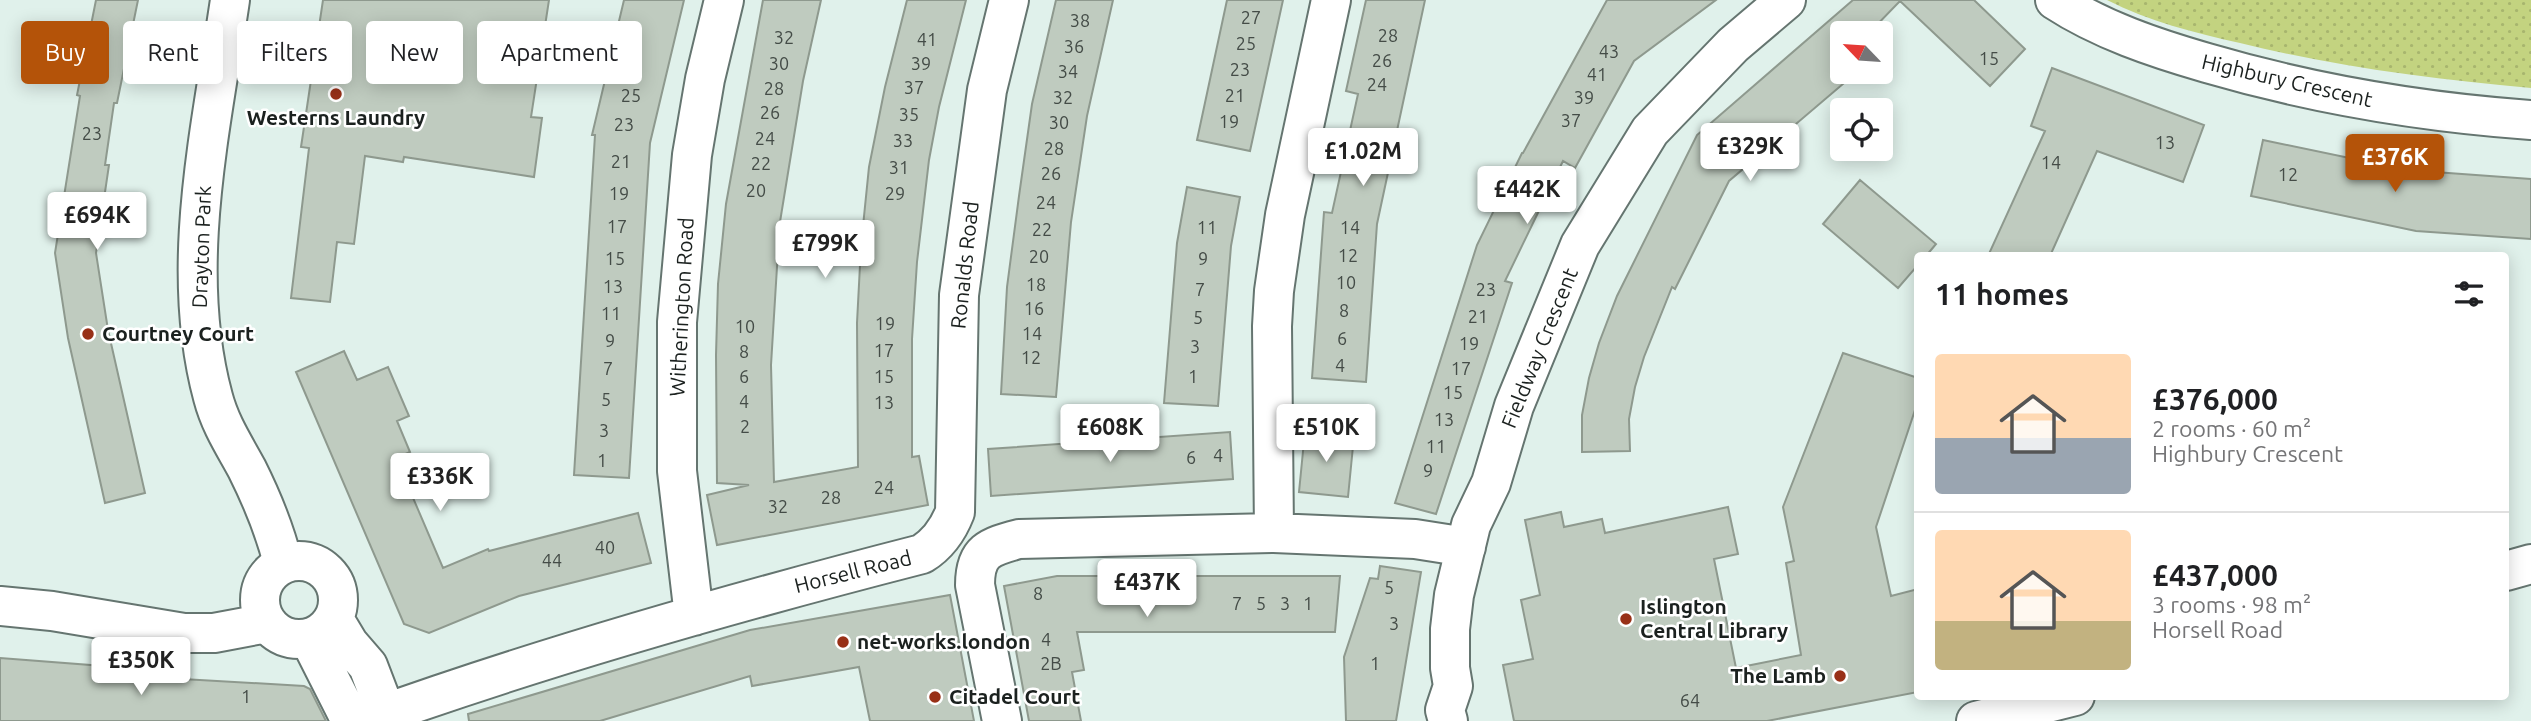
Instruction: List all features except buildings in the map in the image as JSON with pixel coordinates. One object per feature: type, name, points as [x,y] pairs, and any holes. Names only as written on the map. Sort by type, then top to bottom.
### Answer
[{"type":"main road","name":"Drayton Park","points":[[230,0],[199,233],[198,284],[203,356],[213,400],[225,432],[247,469],[272,524],[283,564]]},
{"type":"main road","name":"Witherington Road","points":[[694,616],[677,471],[677,322],[692,155],[705,79],[724,0]]},
{"type":"main road","name":"Ronalds Road","points":[[946,531],[955,512],[960,295],[987,90],[1009,0]]},
{"type":"main road","points":[[1274,533],[1274,291],[1291,183],[1331,0]]},
{"type":"main road","name":"Fieldway Crescent","points":[[1450,703],[1450,629],[1454,595],[1471,525],[1491,483],[1514,406],[1580,245],[1650,131],[1732,46],[1786,0]]},
{"type":"main road","name":"Highbury Crescent","points":[[2055,0],[2070,10],[2126,36],[2184,57],[2267,81],[2339,97],[2419,110],[2531,120]]},
{"type":"main road","points":[[946,531],[982,554]]},
{"type":"main road","name":"Horsell Road","points":[[372,719],[694,616],[922,554],[934,547],[946,531]]},
{"type":"main road","points":[[1002,721],[975,585],[977,564],[982,554],[998,544],[1019,539],[1274,533],[1415,539],[1466,547]]},
{"type":"main road","points":[[299,560],[312,562],[324,568],[333,578],[339,603],[322,628],[288,637],[267,623],[260,606],[262,587],[270,573],[283,564],[299,560]]},
{"type":"main road","points":[[2509,570],[2531,564]]},
{"type":"main road","points":[[0,606],[52,611],[157,630],[194,633],[214,633],[267,623]]},
{"type":"main road","points":[[322,628],[349,643],[368,666],[372,719]]},
{"type":"main road","points":[[1976,721],[2059,700]]},
{"type":"green space","points":[[2107,0],[2531,0],[2531,88],[2457,81],[2312,59],[2172,26]]},
{"type":"place","name":"Westerns Laundry","points":[[336,94]]},
{"type":"place","name":"Courtney Court","points":[[88,334]]},
{"type":"place","name":"Islington Central Library","points":[[1626,619]]},
{"type":"place","name":"net-works.london","points":[[843,642]]},
{"type":"place","name":"The Lamb","points":[[1840,676]]},
{"type":"place","name":"Citadel Court","points":[[935,697]]}]
